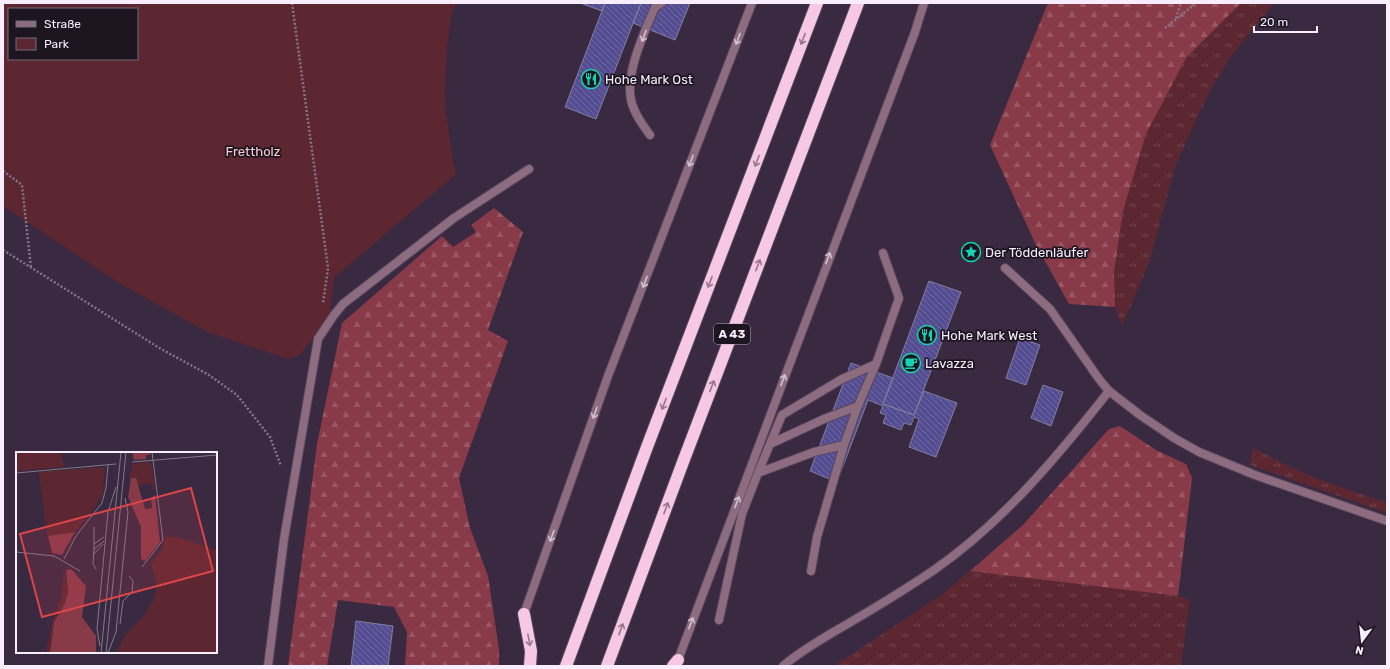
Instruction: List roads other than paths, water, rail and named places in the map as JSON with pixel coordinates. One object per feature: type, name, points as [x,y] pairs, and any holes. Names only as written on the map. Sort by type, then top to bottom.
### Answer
[{"type":"highway","name":"A 43","points":[[566,666],[650,440],[817,3]]},
{"type":"highway","name":"A 43","points":[[607,666],[858,3]]},
{"type":"highway","points":[[524,614],[531,651],[530,666]]},
{"type":"street","points":[[650,135],[636,112],[631,99],[630,88],[632,70],[655,7],[662,3]]},
{"type":"street","points":[[524,614],[608,376],[752,3]]},
{"type":"street","points":[[675,663],[912,39],[924,3]]},
{"type":"street","points":[[268,666],[291,492],[318,339],[334,315],[349,300],[454,218],[529,169]]},
{"type":"street","points":[[811,571],[817,537],[844,444],[876,364],[899,298],[883,253]]},
{"type":"street","points":[[1005,268],[1050,309],[1109,391],[1140,415],[1174,438],[1199,452],[1255,475],[1387,521]]},
{"type":"street","points":[[719,620],[742,514],[782,415],[842,379],[876,364]]},
{"type":"street","points":[[783,666],[934,569],[972,541],[1006,511],[1035,481],[1109,391]]},
{"type":"street","points":[[770,444],[824,419],[858,406]]},
{"type":"street","points":[[758,473],[814,452],[844,444]]},
{"type":"place","name":"Hohe Mark Ost","points":[[591,79]]},
{"type":"place","name":"Der Töddenläufer","points":[[971,252]]},
{"type":"place","name":"Hohe Mark West","points":[[927,335]]},
{"type":"place","name":"Lavazza","points":[[911,363]]},
{"type":"park label","name":"Frettholz","points":[[253,151]]}]
